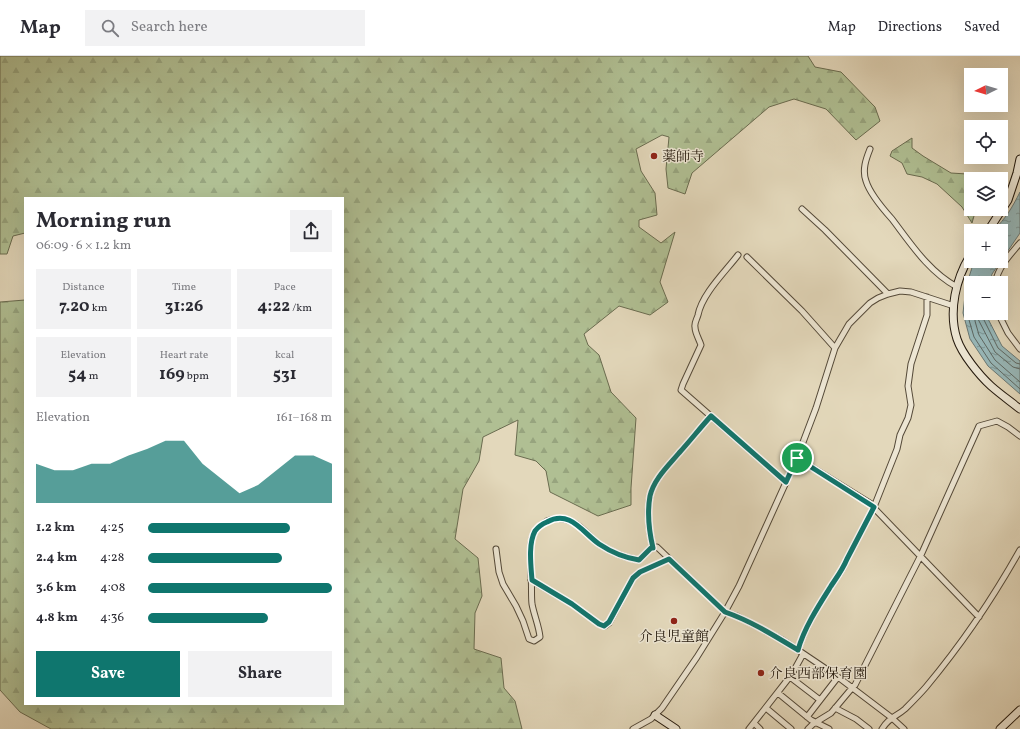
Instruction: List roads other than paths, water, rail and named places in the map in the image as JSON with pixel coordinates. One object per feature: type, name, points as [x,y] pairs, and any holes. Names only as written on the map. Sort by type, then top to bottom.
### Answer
[{"type":"main road","points":[[993,224],[1008,200],[1020,159]]},
{"type":"main road","points":[[964,266],[957,287],[954,306],[954,325],[957,340],[975,369],[991,386],[1020,409]]},
{"type":"main road","points":[[1000,729],[1020,710]]},
{"type":"main road","points":[[655,715],[676,729]]},
{"type":"street","points":[[870,148],[864,168],[866,181],[875,198],[933,270],[957,287]]},
{"type":"street","points":[[802,208],[888,294]]},
{"type":"street","points":[[996,276],[1005,260],[1020,243]]},
{"type":"street","points":[[738,255],[710,290],[701,304],[694,326],[695,332],[701,344],[683,384],[682,390],[786,482]]},
{"type":"street","points":[[747,257],[802,311],[835,348]]},
{"type":"street","points":[[633,729],[651,719],[662,708],[697,657],[739,586],[797,458],[816,408],[835,348],[849,324],[878,298],[900,291],[911,292],[954,306]]},
{"type":"street","points":[[798,650],[809,624],[824,597],[845,566],[847,559],[874,507],[897,448],[900,435],[908,418],[911,404],[908,386],[911,364],[927,315],[927,297]]},
{"type":"street","points":[[1002,320],[1008,333],[1020,349]]},
{"type":"street","points":[[653,548],[649,532],[649,515],[650,497],[654,485],[711,416]]},
{"type":"street","points":[[808,729],[813,724],[831,713],[856,685],[920,556],[979,426],[997,421],[1020,436]]},
{"type":"street","points":[[797,458],[874,507],[979,617]]},
{"type":"street","points":[[496,549],[499,572],[503,584],[516,606],[529,639],[534,641],[540,637],[532,605],[531,548],[533,538],[541,525],[552,519],[565,519],[581,528],[599,544],[616,553],[631,558],[639,560],[651,548],[657,547],[725,612],[737,616],[781,639],[798,650],[838,677],[892,718],[904,729]]},
{"type":"street","points":[[882,729],[887,722],[904,710],[950,658],[979,617],[1020,550]]},
{"type":"street","points":[[532,580],[572,604],[604,626],[609,622],[633,578],[640,572],[669,559]]},
{"type":"street","points":[[749,729],[790,677],[803,654]]},
{"type":"street","points":[[790,677],[820,700]]},
{"type":"street","points":[[807,717],[838,677]]},
{"type":"street","points":[[778,693],[807,717],[829,729]]},
{"type":"street","points":[[766,708],[791,729]]},
{"type":"street","points":[[835,708],[856,719],[869,729]]},
{"type":"street","points":[[754,723],[760,729]]},
{"type":"water","points":[[1020,192],[1020,233],[1008,251],[1008,224],[1000,224],[1006,216],[1008,216],[1008,213]]},
{"type":"water","points":[[972,268],[996,268],[992,276],[969,276]]},
{"type":"water","points":[[965,320],[989,320],[1002,346],[1020,361],[1020,394],[988,366],[970,339]]},
{"type":"place","name":"薬師寺","points":[[654,156]]},
{"type":"place","name":"介良児童館","points":[[674,621]]},
{"type":"place","name":"介良西部保育園","points":[[761,673]]}]
